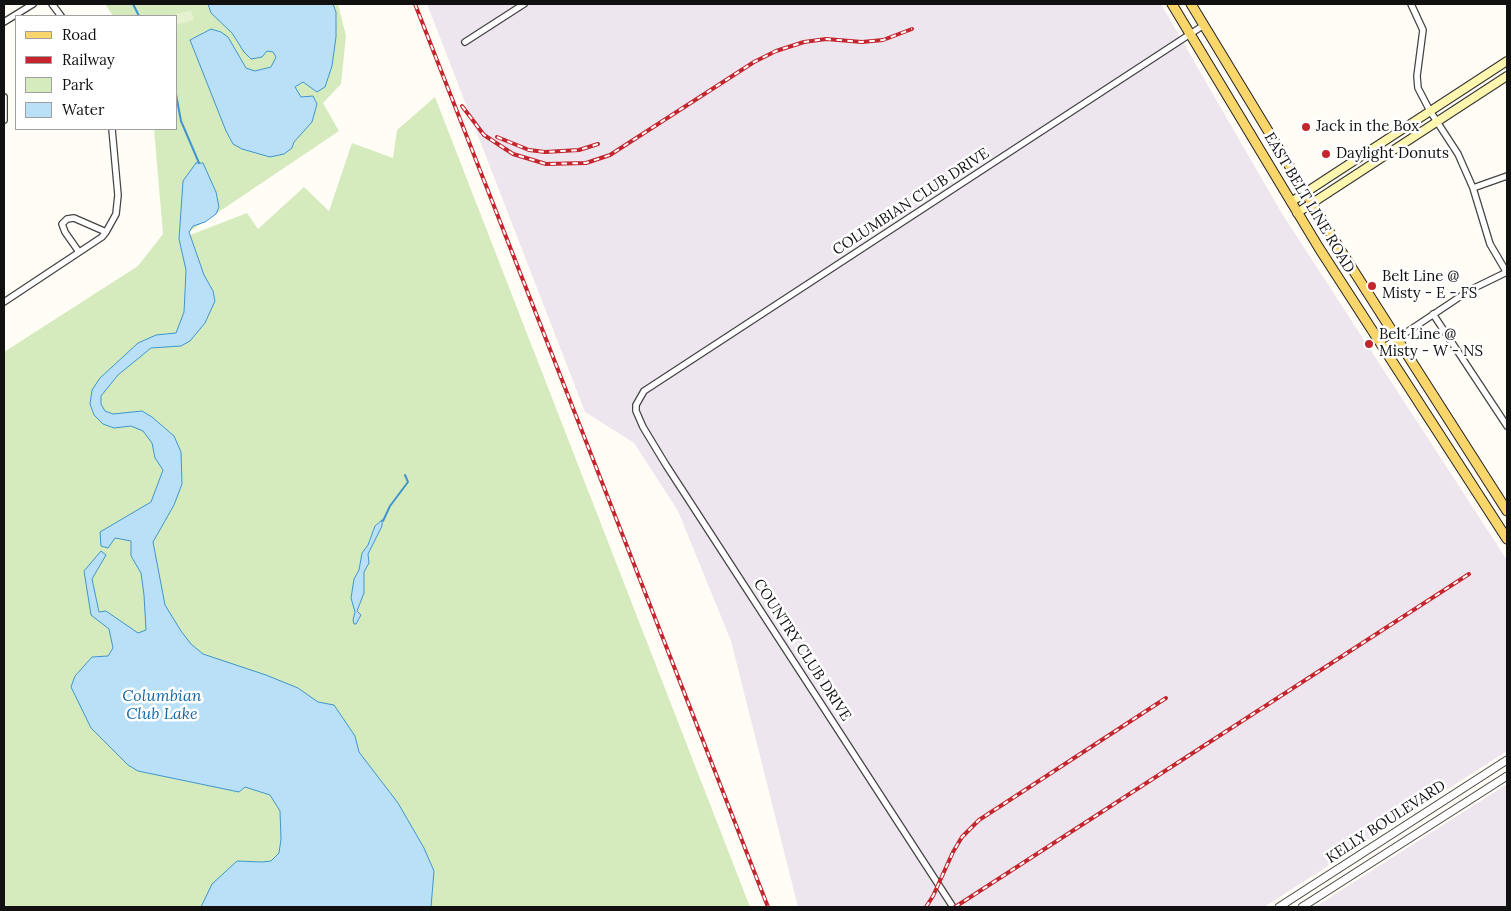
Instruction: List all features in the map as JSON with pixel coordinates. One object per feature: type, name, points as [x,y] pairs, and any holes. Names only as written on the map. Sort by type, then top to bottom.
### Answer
[{"type":"main road","name":"EAST BELT LINE ROAD","points":[[1172,4],[1297,213],[1507,539]]},
{"type":"main road","name":"EAST BELT LINE ROAD","points":[[1191,4],[1396,339],[1507,510]]},
{"type":"main road","points":[[1291,202],[1507,61]]},
{"type":"main road","points":[[1297,213],[1507,76]]},
{"type":"main road","points":[[1346,166],[1353,177]]},
{"type":"main road","points":[[1499,527],[1507,521]]},
{"type":"street","points":[[15,15],[33,4]]},
{"type":"street","points":[[52,4],[59,15]]},
{"type":"street","points":[[465,42],[524,4]]},
{"type":"street","points":[[1383,348],[1490,279],[1507,272],[1490,244],[1473,188],[1458,154],[1430,111],[1418,88],[1417,76],[1423,30],[1411,4]]},
{"type":"street","points":[[4,22],[15,15]]},
{"type":"street","name":"COLUMBIAN CLUB DRIVE","points":[[636,405],[644,391],[1204,24]]},
{"type":"street","points":[[4,97],[4,120]]},
{"type":"street","points":[[4,302],[102,237],[106,232],[116,214],[118,195],[112,130]]},
{"type":"street","points":[[1473,188],[1507,176]]},
{"type":"street","points":[[79,252],[65,232],[62,224],[67,219],[74,218],[106,232]]},
{"type":"street","points":[[1433,314],[1507,426]]},
{"type":"street","name":"COUNTRY CLUB DRIVE","points":[[636,405],[636,411],[643,427],[666,465],[953,907]]},
{"type":"street","name":"KELLY BOULEVARD","points":[[1279,907],[1507,760]]},
{"type":"street","name":"KELLY BOULEVARD","points":[[1302,907],[1507,776]]},
{"type":"street","points":[[1423,814],[1430,825]]},
{"type":"street","points":[[1291,899],[1296,907]]},
{"type":"shaded area","points":[[427,4],[1161,4],[1281,212],[1507,560],[1507,751],[1264,907],[798,907],[731,641],[678,511],[634,443],[585,412]]},
{"type":"shaded area","points":[[1507,784],[1507,907],[1315,907]]},
{"type":"green space","points":[[105,4],[338,4],[346,36],[341,84],[323,103],[339,131],[177,240],[247,213],[258,229],[304,187],[329,211],[352,143],[393,158],[397,130],[435,97],[750,907],[4,907],[4,352],[138,266],[163,234],[154,130],[178,130],[178,15],[112,15]]},
{"type":"green space","points":[[191,10],[194,20],[178,24],[178,15],[174,15]]},
{"type":"water","points":[[208,4],[333,4],[336,12],[336,37],[332,66],[325,87],[317,92],[303,82],[295,87],[301,97],[313,96],[317,104],[312,122],[294,142],[292,148],[284,154],[270,157],[242,149],[233,144],[226,131],[190,40],[211,29],[221,32],[228,37],[246,68],[255,71],[271,67],[276,57],[273,52],[267,51],[262,57],[251,59],[244,52],[232,33],[211,13]]},
{"type":"water","name":"Columbian Club Lake","points":[[196,163],[203,163],[216,192],[219,207],[216,214],[205,222],[193,226],[189,232],[204,275],[213,291],[215,301],[205,323],[190,341],[181,346],[151,348],[118,375],[101,396],[101,404],[105,411],[113,414],[142,411],[152,417],[174,436],[181,452],[182,484],[174,505],[153,542],[165,605],[181,631],[191,644],[203,654],[266,675],[298,688],[318,702],[334,705],[355,736],[359,752],[398,803],[424,848],[434,871],[431,907],[201,907],[212,884],[237,861],[271,861],[279,853],[281,839],[280,811],[270,795],[245,787],[239,792],[138,771],[128,765],[91,728],[71,687],[75,676],[92,657],[108,656],[113,648],[109,629],[91,615],[84,571],[101,551],[106,555],[92,579],[99,612],[106,611],[138,633],[146,630],[141,573],[131,556],[131,541],[115,538],[108,548],[101,546],[100,532],[151,502],[163,470],[155,458],[152,443],[143,431],[131,426],[114,428],[103,424],[94,415],[90,404],[92,390],[100,378],[138,343],[156,335],[176,333],[184,312],[185,292],[186,270],[179,239],[183,181]]},
{"type":"water","points":[[382,520],[382,526],[368,554],[369,563],[364,572],[364,593],[357,611],[361,615],[356,624],[354,624],[355,612],[351,598],[354,579],[359,570],[362,553],[368,545],[375,526]]},
{"type":"waterway","points":[[133,4],[138,15]]},
{"type":"waterway","points":[[178,105],[181,121],[199,163]]},
{"type":"waterway","points":[[383,521],[390,506],[408,482],[405,475]]},
{"type":"railway","points":[[415,4],[768,907]]},
{"type":"railway","points":[[462,106],[484,135],[513,154],[546,164],[586,163],[610,155],[754,62],[776,51],[804,42],[826,39],[862,42],[883,40],[912,29]]},
{"type":"railway","points":[[497,137],[529,150],[545,152],[579,150],[598,144]]},
{"type":"railway","points":[[955,907],[1469,574]]},
{"type":"railway","points":[[926,907],[962,837],[979,820],[1166,698]]},
{"type":"place","name":"Jack in the Box","points":[[1306,127]]},
{"type":"place","name":"Daylight Donuts","points":[[1326,154]]},
{"type":"place","name":"Belt Line @ Misty - E - FS","points":[[1372,286]]},
{"type":"place","name":"Belt Line @ Misty - W - NS","points":[[1369,344]]}]
